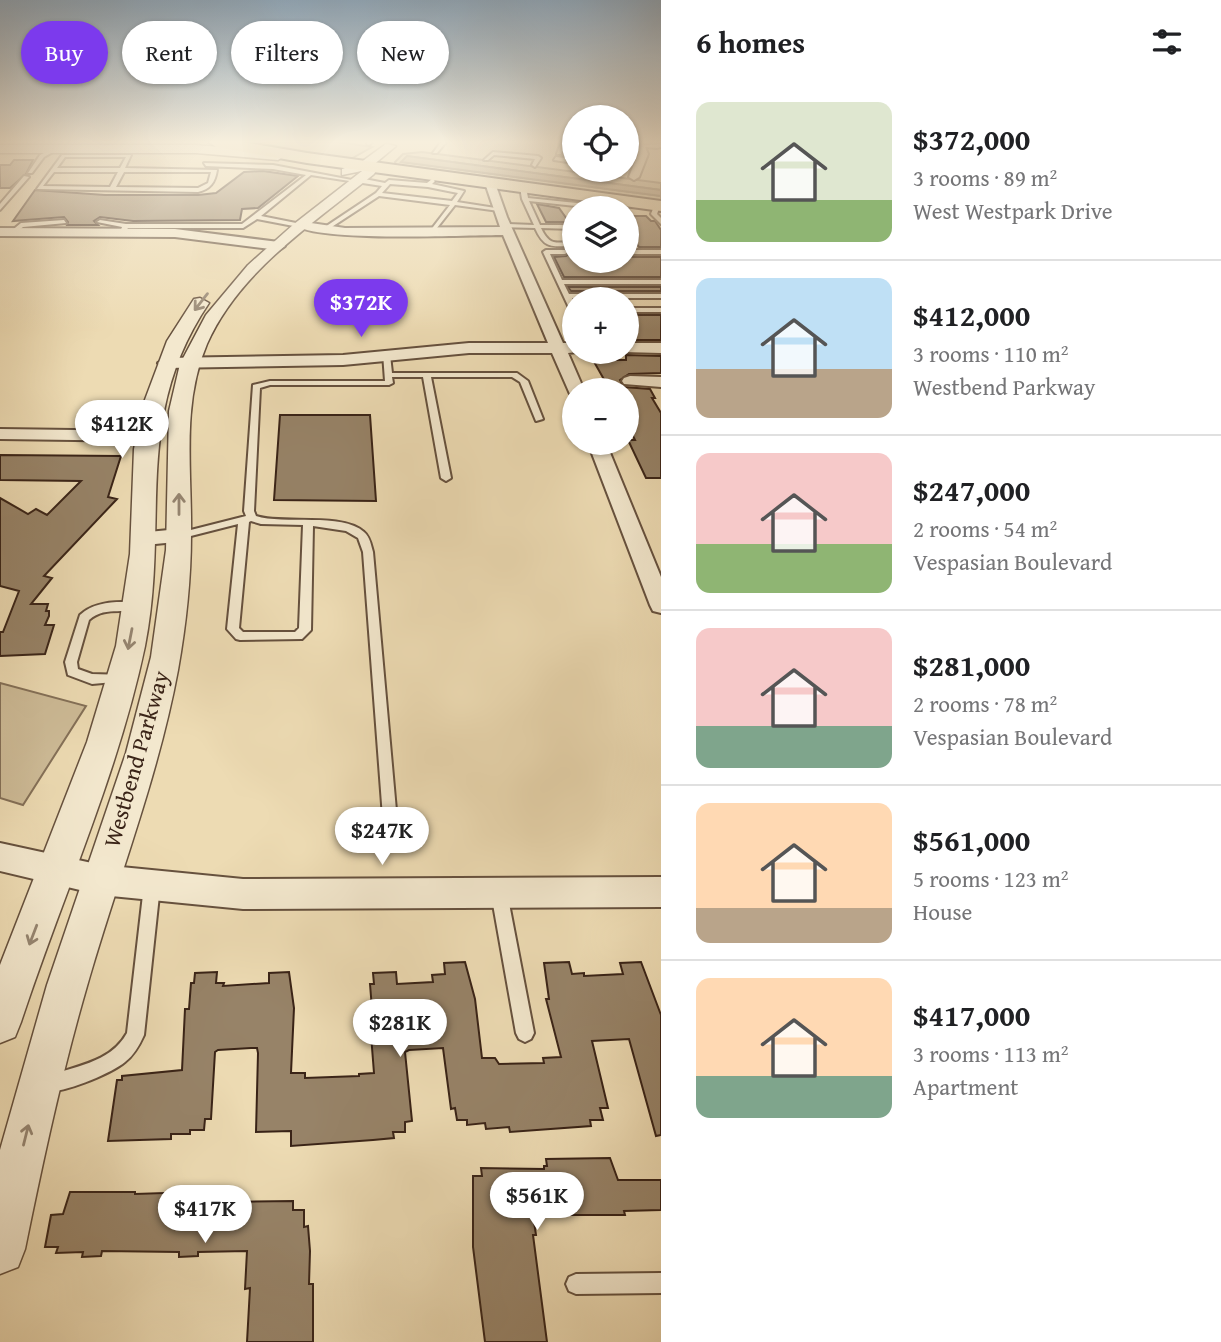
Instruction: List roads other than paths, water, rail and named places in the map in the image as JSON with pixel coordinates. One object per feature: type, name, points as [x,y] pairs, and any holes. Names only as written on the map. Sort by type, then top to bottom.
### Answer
[{"type":"main road","points":[[639,209],[660,211]]},
{"type":"street","name":"Westbend Parkway","points":[[0,1022],[103,746],[121,678],[136,606],[145,538],[144,469],[148,436],[166,363],[199,304],[225,275],[305,226],[325,205]]},
{"type":"street","points":[[497,205],[570,378]]},
{"type":"street","points":[[305,226],[433,231],[506,229]]},
{"type":"street","points":[[6,232],[174,229],[270,245]]},
{"type":"street","name":"Westbend Parkway","points":[[0,1249],[39,1087],[142,754],[162,672],[179,536],[178,422],[191,364],[198,344],[219,307],[270,245]]},
{"type":"street","points":[[166,363],[342,360],[469,348],[562,348]]},
{"type":"street","points":[[639,348],[661,348]]},
{"type":"street","points":[[639,381],[661,382]]},
{"type":"street","points":[[0,434],[148,436]]},
{"type":"street","points":[[602,455],[661,605]]},
{"type":"street","points":[[145,538],[179,536]]},
{"type":"street","points":[[0,857],[101,880],[243,894],[661,892]]},
{"type":"lane","points":[[174,229],[235,227],[248,224],[269,205]]},
{"type":"lane","points":[[433,231],[453,205]]},
{"type":"lane","points":[[459,205],[499,209]]},
{"type":"lane","points":[[529,205],[544,241],[550,244],[562,244]]},
{"type":"lane","points":[[256,217],[305,226]]},
{"type":"lane","points":[[6,232],[21,225],[64,222]]},
{"type":"lane","points":[[100,222],[125,229]]},
{"type":"lane","points":[[506,229],[562,227]]},
{"type":"lane","points":[[562,252],[546,252],[562,287]]},
{"type":"lane","points":[[639,252],[661,252]]},
{"type":"lane","points":[[560,282],[661,282]]},
{"type":"lane","points":[[639,296],[661,296]]},
{"type":"lane","points":[[639,310],[661,310]]},
{"type":"lane","points":[[308,524],[305,630],[298,636],[240,636],[233,629],[249,511],[256,387],[270,383],[389,383],[386,355]]},
{"type":"lane","points":[[426,374],[446,478]]},
{"type":"lane","points":[[389,375],[501,374],[520,377],[539,419]]},
{"type":"lane","points":[[179,536],[248,519],[341,528],[359,533],[368,552],[392,844]]},
{"type":"lane","points":[[121,678],[81,677],[72,672],[71,662],[84,618],[89,612],[100,608],[136,606]]},
{"type":"lane","points":[[39,1087],[113,1062],[130,1049],[135,1035],[152,885]]},
{"type":"lane","points":[[499,892],[525,1033]]},
{"type":"lane","points":[[576,1284],[661,1283]]}]
